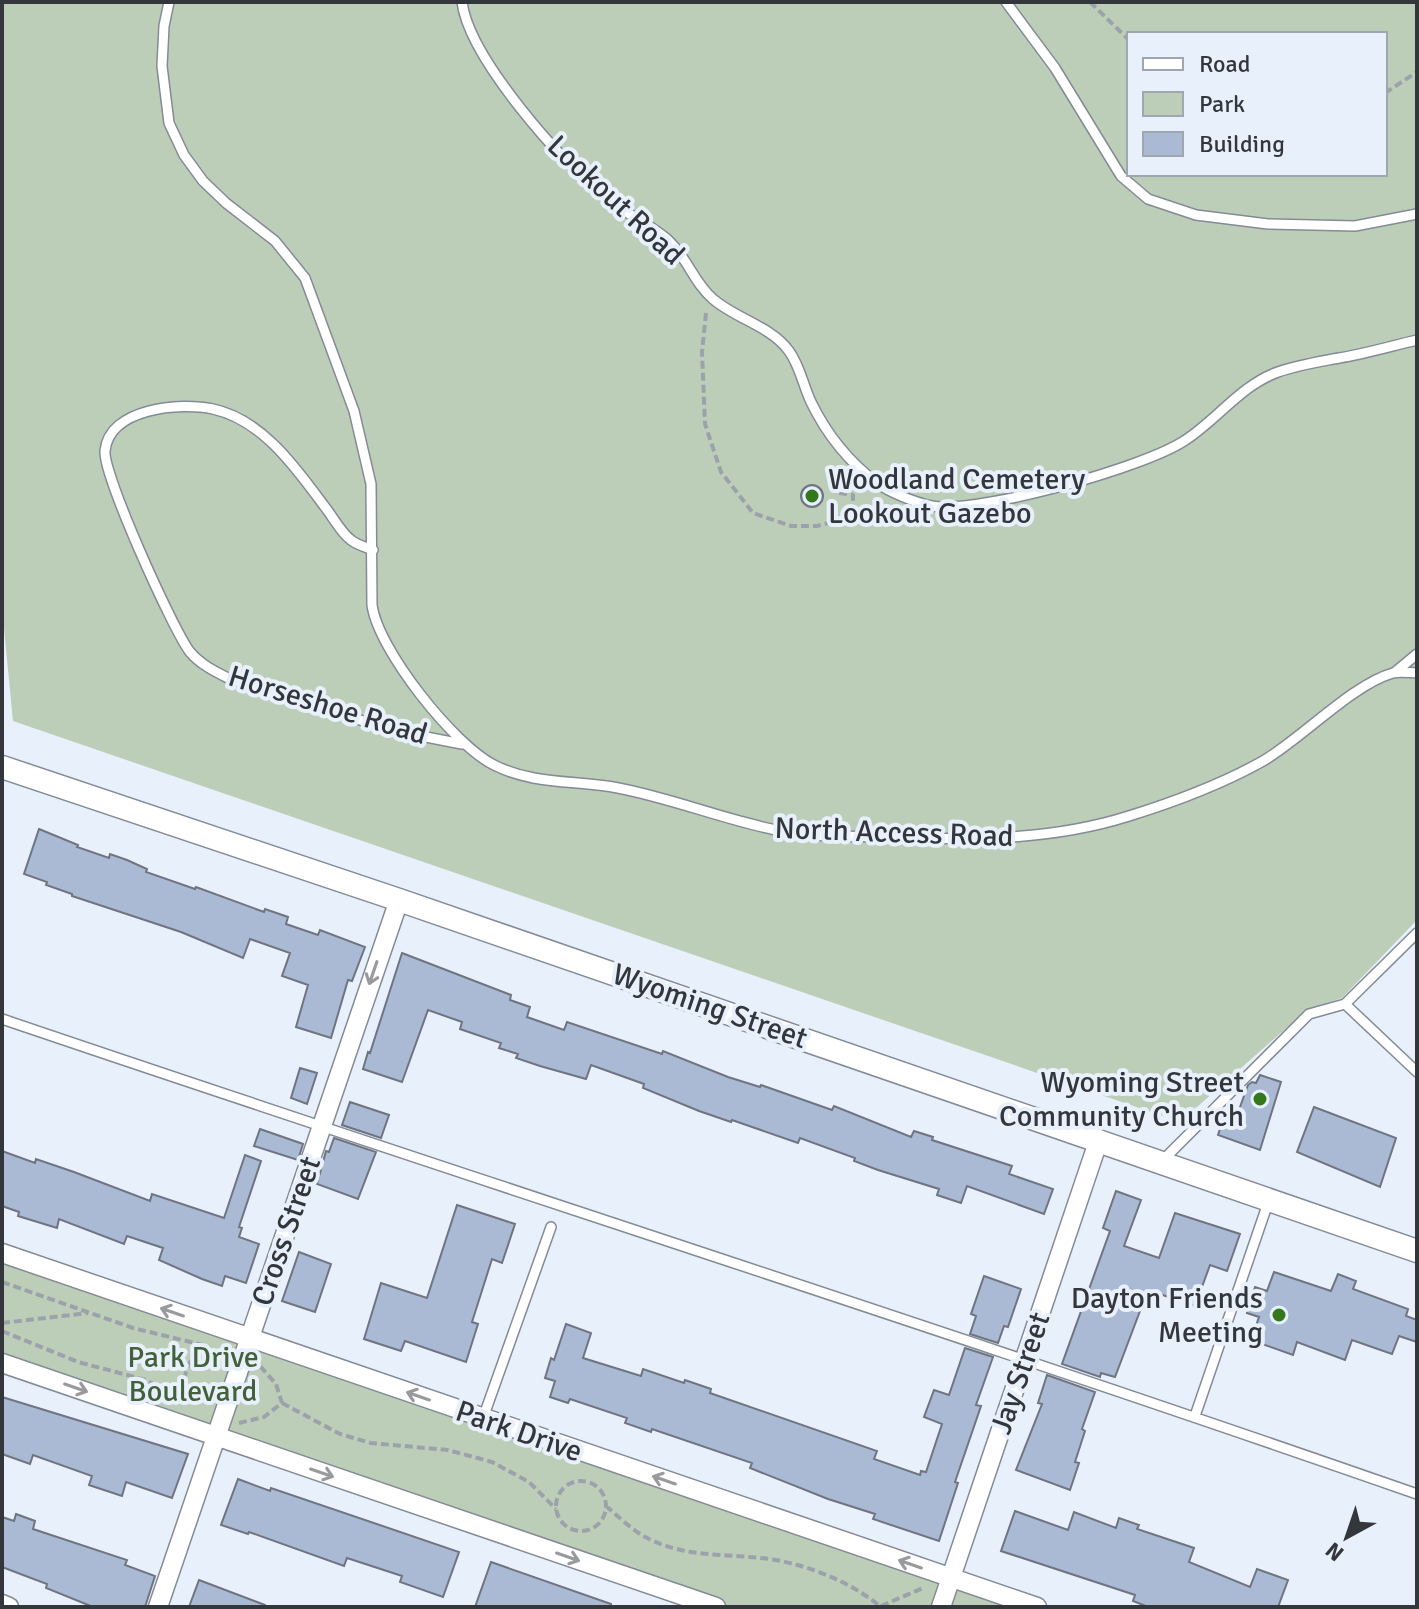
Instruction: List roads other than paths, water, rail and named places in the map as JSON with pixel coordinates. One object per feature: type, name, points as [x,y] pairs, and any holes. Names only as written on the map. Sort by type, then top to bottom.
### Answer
[{"type":"street","name":"Wyoming Street","points":[[2,767],[1099,1139],[1417,1251]]},
{"type":"street","name":"Cross Street","points":[[158,1607],[399,900]]},
{"type":"street","name":"Jay Street","points":[[941,1607],[1099,1139]]},
{"type":"street","name":"Park Drive","points":[[2,1253],[1037,1607]]},
{"type":"street","points":[[2,1363],[716,1607]]},
{"type":"street","points":[[2,1604],[9,1607]]},
{"type":"lane","name":"North Access Road","points":[[169,2],[162,66],[169,123],[184,155],[210,189],[275,241],[305,278],[325,326],[361,434],[371,484],[372,605],[377,624],[431,708],[464,744],[495,765],[525,776],[620,788],[780,831],[919,838],[1030,837],[1092,827],[1227,779],[1265,759],[1355,695],[1394,673],[1417,673]]},
{"type":"lane","name":"Lookout Road","points":[[462,2],[465,21],[478,45],[504,85],[558,152],[609,200],[669,241],[707,295],[735,316],[782,342],[795,360],[816,412],[836,443],[890,492],[938,507],[957,506],[1008,498],[1091,477],[1178,445],[1249,389],[1277,372],[1417,340]]},
{"type":"lane","points":[[1006,2],[1055,68],[1121,176],[1148,199],[1196,215],[1268,224],[1349,227],[1417,214]]},
{"type":"lane","name":"Horseshoe Road","points":[[373,550],[350,539],[289,459],[255,429],[236,418],[214,409],[166,408],[122,422],[111,432],[105,451],[108,473],[168,610],[190,652],[206,666],[230,679],[395,731],[464,744]]},
{"type":"lane","points":[[1394,673],[1417,654]]},
{"type":"lane","points":[[1161,1161],[1309,1014],[1345,1004],[1417,933]]},
{"type":"lane","points":[[1345,1004],[1417,1072]]},
{"type":"lane","points":[[2,1019],[321,1128],[1026,1359],[1417,1494]]},
{"type":"lane","points":[[1195,1416],[1270,1199]]},
{"type":"lane","points":[[483,1418],[551,1227]]},
{"type":"place","name":"Woodland Cemetery Lookout Gazebo","points":[[812,496]]},
{"type":"place","name":"Wyoming Street Community Church","points":[[1260,1099]]},
{"type":"place","name":"Dayton Friends Meeting","points":[[1279,1315]]},
{"type":"park label","name":"Park Drive Boulevard","points":[[193,1374]]}]
